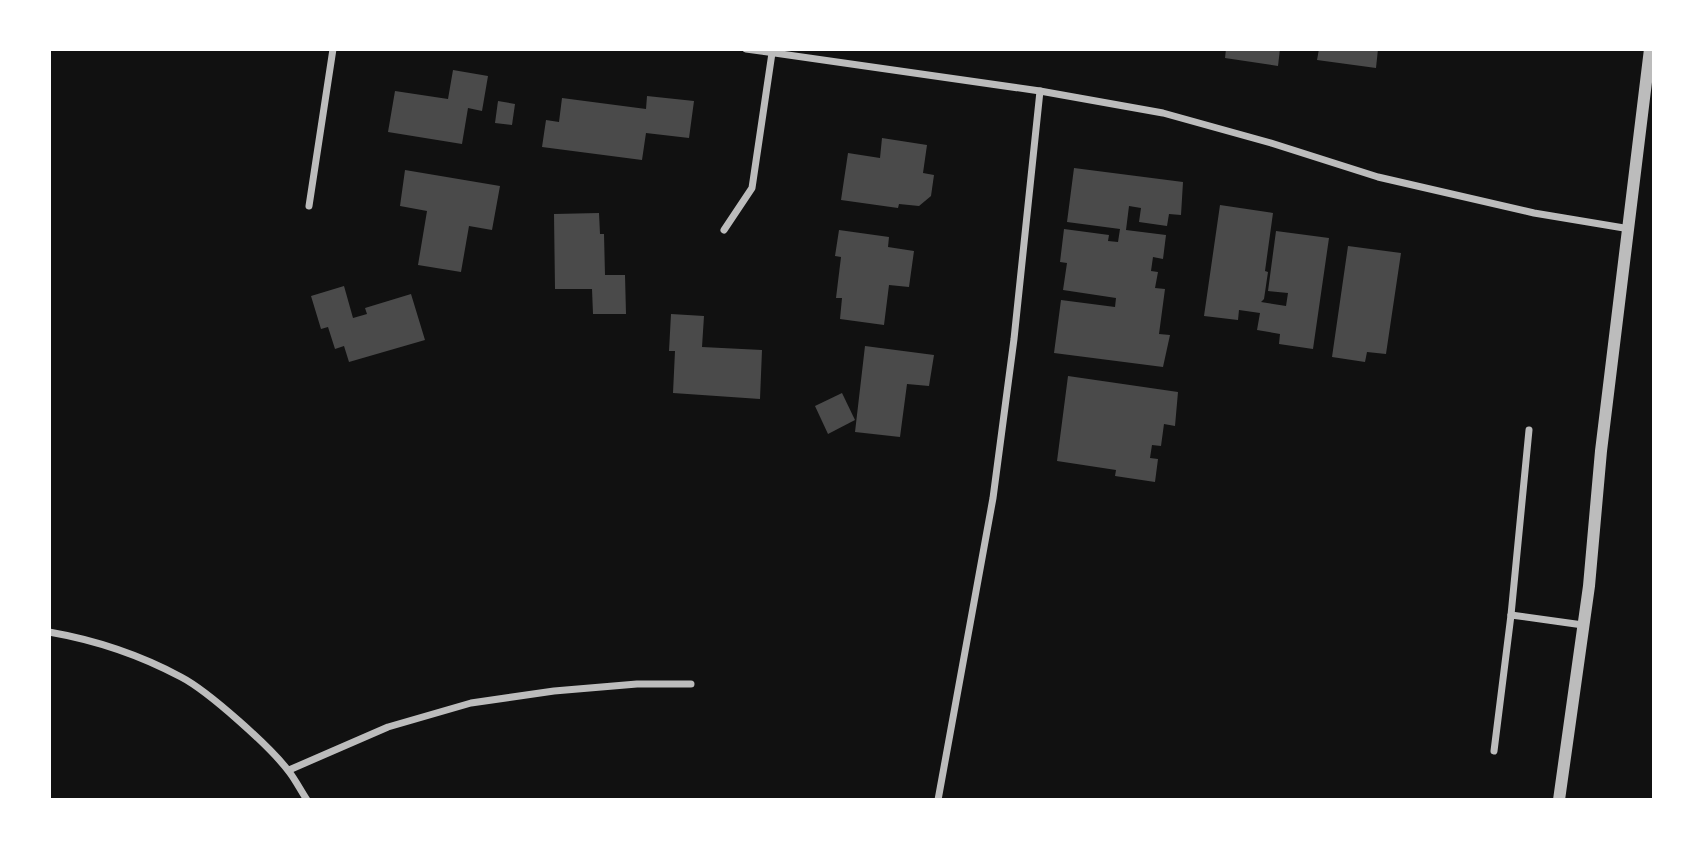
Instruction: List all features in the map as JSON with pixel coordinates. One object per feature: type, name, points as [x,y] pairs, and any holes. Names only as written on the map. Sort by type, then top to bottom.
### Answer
[{"type":"street","points":[[309,206],[333,49]]},
{"type":"street","points":[[746,49],[1040,91],[1163,113],[1378,177],[1534,213],[1630,229]]},
{"type":"street","points":[[1559,800],[1583,625],[1601,451],[1650,49]]},
{"type":"street","points":[[724,230],[752,188],[772,53]]},
{"type":"street","points":[[938,800],[993,498],[1014,339],[1040,91]]},
{"type":"street","points":[[1494,751],[1511,615],[1529,430]]},
{"type":"street","points":[[1511,615],[1583,625]]},
{"type":"street","points":[[49,632],[85,638],[183,678],[223,709],[289,771],[307,800]]},
{"type":"street","points":[[289,771],[388,727],[471,703],[554,691],[638,684],[691,684]]},
{"type":"building","points":[[1226,49],[1280,49],[1278,66],[1225,58]]},
{"type":"building","points":[[1319,49],[1378,49],[1376,68],[1317,60]]},
{"type":"building","points":[[453,70],[488,76],[482,111],[468,108],[462,144],[388,132],[395,91],[448,99]]},
{"type":"building","points":[[647,96],[694,101],[689,138],[646,133],[642,160],[542,147],[546,120],[559,122],[562,98],[646,109]]},
{"type":"building","points":[[498,101],[515,104],[512,125],[495,123]]},
{"type":"building","points":[[882,138],[927,145],[923,173],[934,175],[931,196],[919,206],[899,204],[898,208],[841,200],[848,153],[880,158]]},
{"type":"building","points":[[1074,168],[1183,182],[1181,215],[1169,214],[1167,226],[1139,222],[1141,208],[1129,206],[1126,230],[1166,235],[1163,259],[1153,257],[1151,271],[1158,272],[1155,288],[1165,289],[1159,334],[1170,335],[1163,367],[1054,353],[1061,300],[1115,307],[1116,298],[1063,290],[1067,263],[1060,262],[1064,229],[1109,235],[1108,241],[1118,242],[1120,229],[1067,222]]},
{"type":"building","points":[[405,170],[500,186],[492,230],[469,226],[461,272],[418,265],[427,211],[400,206]]},
{"type":"building","points":[[1220,205],[1273,213],[1265,271],[1268,272],[1264,299],[1261,302],[1286,306],[1288,293],[1268,291],[1276,231],[1329,238],[1313,349],[1279,344],[1280,334],[1257,330],[1260,313],[1239,310],[1238,320],[1204,316]]},
{"type":"building","points":[[599,213],[600,234],[604,234],[605,275],[625,275],[626,314],[593,314],[592,289],[555,289],[554,214]]},
{"type":"building","points":[[839,230],[889,237],[888,247],[914,251],[909,287],[889,285],[884,325],[840,319],[842,298],[836,298],[841,257],[835,256]]},
{"type":"building","points":[[1348,246],[1401,253],[1386,354],[1367,352],[1365,362],[1332,357]]},
{"type":"building","points":[[344,286],[353,318],[367,314],[365,308],[411,294],[425,340],[349,362],[344,346],[335,349],[328,327],[321,329],[311,296]]},
{"type":"building","points":[[671,314],[704,316],[702,347],[762,350],[760,399],[673,393],[675,351],[669,351]]},
{"type":"building","points":[[865,346],[934,355],[929,386],[907,384],[900,437],[855,432]]},
{"type":"building","points":[[1068,376],[1178,392],[1175,426],[1164,424],[1161,446],[1152,445],[1150,458],[1158,459],[1155,482],[1115,476],[1116,470],[1057,461]]},
{"type":"building","points":[[842,393],[855,420],[828,434],[815,406]]}]
